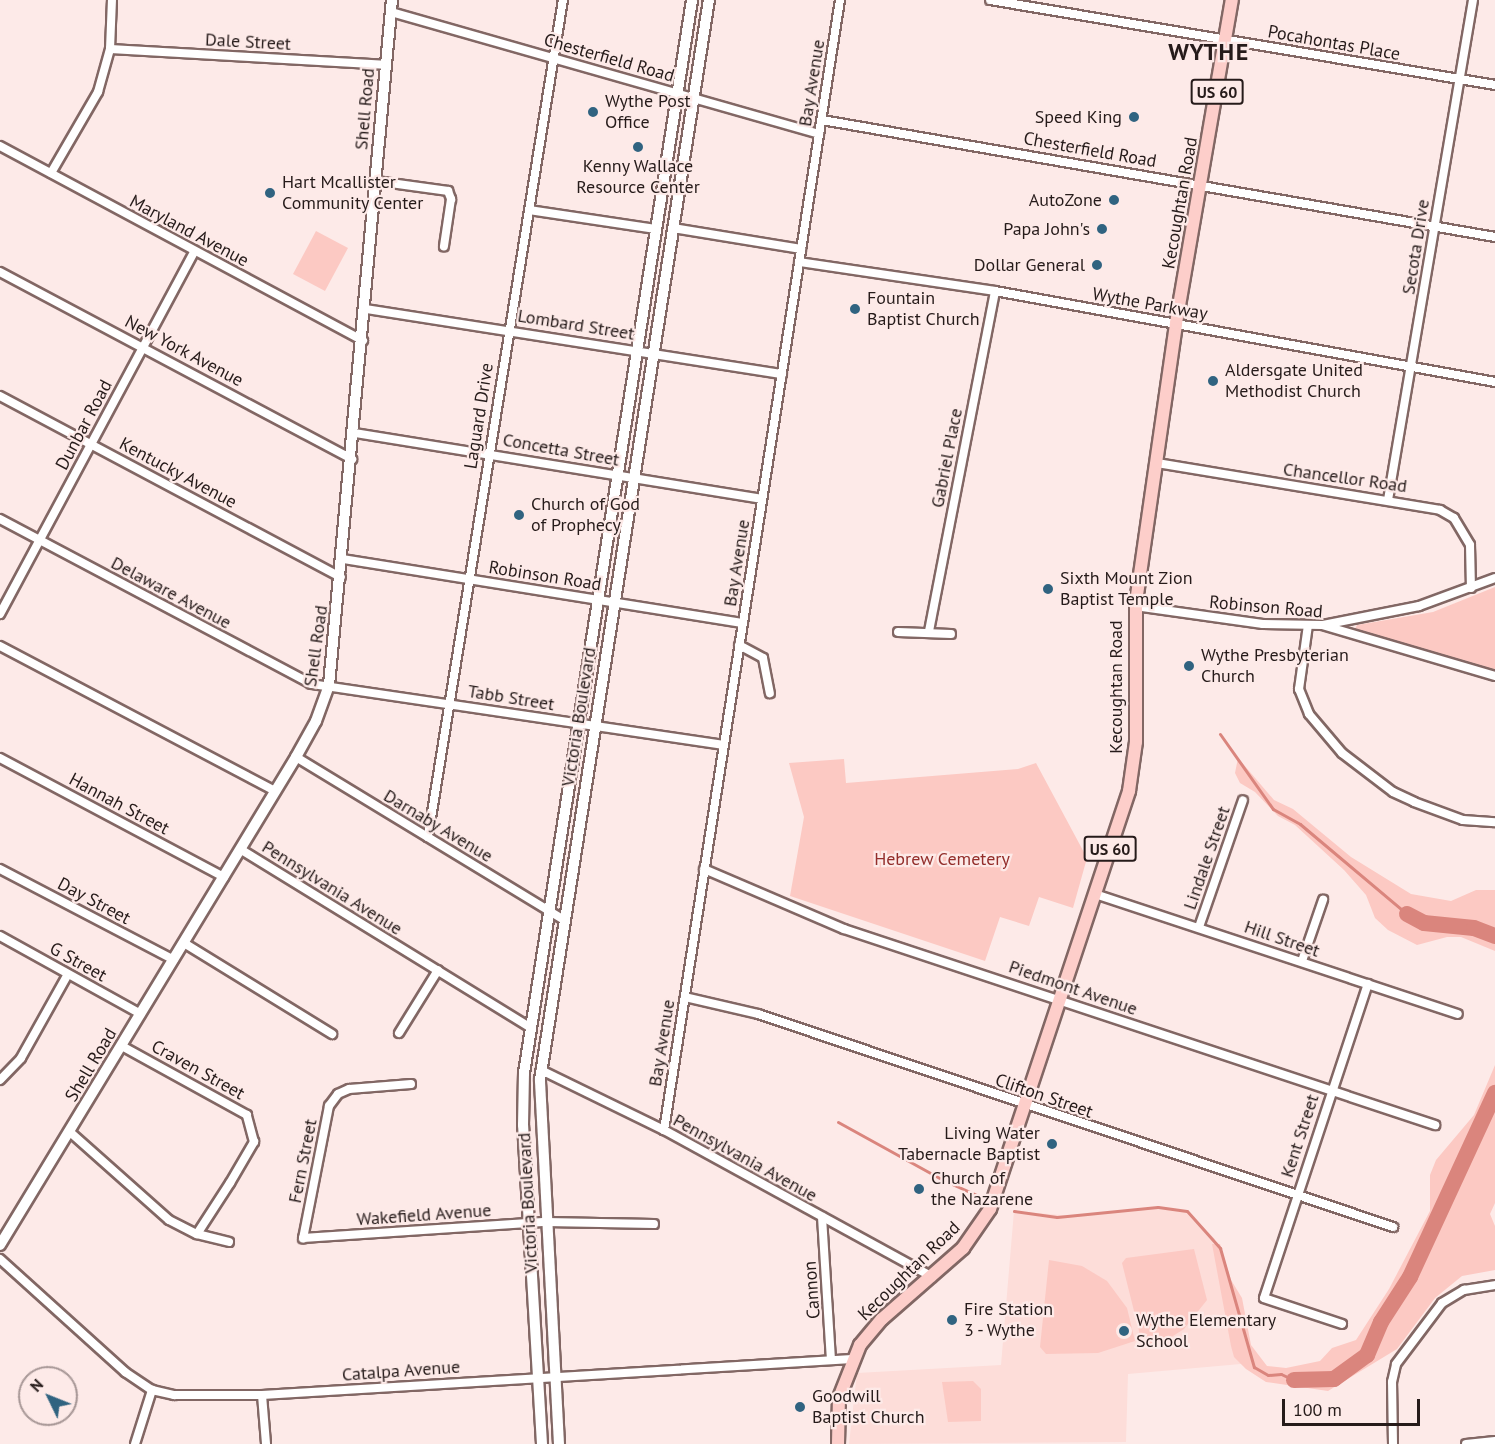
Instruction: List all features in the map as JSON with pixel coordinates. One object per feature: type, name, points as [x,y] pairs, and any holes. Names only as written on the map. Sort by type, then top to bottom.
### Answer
[{"type":"main road","name":"Shell Road","points":[[0,1245],[296,757],[316,721],[329,685],[355,433],[392,0]]},
{"type":"main road","name":"Victoria Boulevard","points":[[542,1444],[522,1090],[692,0]]},
{"type":"main road","name":"Victoria Boulevard","points":[[559,1444],[539,1110],[541,1070],[709,0]]},
{"type":"main road","name":"Kecoughtan Road","points":[[838,1444],[839,1398],[852,1359],[882,1319],[963,1248],[990,1209],[1062,999],[1133,765],[1135,606],[1176,324],[1232,0]]},
{"type":"street","points":[[51,173],[98,92],[110,49],[112,0]]},
{"type":"street","name":"Laguard Drive","points":[[428,837],[470,580],[488,453],[563,0]]},
{"type":"street","name":"Bay Avenue","points":[[664,1131],[840,0]]},
{"type":"street","name":"Pocahontas Place","points":[[990,0],[1034,4],[1225,40],[1495,85]]},
{"type":"street","name":"Secota Drive","points":[[1388,500],[1473,0]]},
{"type":"street","name":"Chesterfield Road","points":[[391,12],[819,134]]},
{"type":"street","name":"Dale Street","points":[[110,49],[385,65]]},
{"type":"street","name":"Chesterfield Road","points":[[822,120],[1202,184],[1495,237]]},
{"type":"street","name":"Maryland Avenue","points":[[0,146],[363,341]]},
{"type":"street","points":[[376,181],[448,191],[451,199],[444,246]]},
{"type":"street","points":[[529,210],[656,229]]},
{"type":"street","points":[[673,228],[801,249]]},
{"type":"street","name":"Dunbar Road","points":[[0,614],[195,251]]},
{"type":"street","name":"Wythe Parkway","points":[[799,262],[995,291],[1495,382]]},
{"type":"street","name":"New York Avenue","points":[[0,272],[352,459]]},
{"type":"street","name":"Gabriel Place","points":[[929,631],[995,291]]},
{"type":"street","name":"Lombard Street","points":[[366,309],[509,329],[782,374]]},
{"type":"street","name":"Kentucky Avenue","points":[[0,396],[341,577]]},
{"type":"street","name":"Concetta Street","points":[[355,433],[762,499]]},
{"type":"street","name":"Chancellor Road","points":[[1156,463],[1424,505],[1454,518],[1470,545],[1471,588]]},
{"type":"street","name":"Delaware Avenue","points":[[0,519],[300,680],[329,685]]},
{"type":"street","name":"Robinson Road","points":[[343,559],[743,623]]},
{"type":"street","points":[[1322,625],[1419,606],[1495,578]]},
{"type":"street","name":"Robinson Road","points":[[1135,606],[1263,624],[1322,625],[1495,676]]},
{"type":"street","points":[[1308,625],[1299,689],[1309,714],[1342,753],[1393,792],[1414,802],[1463,820],[1495,822]]},
{"type":"street","points":[[898,632],[929,631],[951,634]]},
{"type":"street","points":[[739,645],[763,658],[770,693]]},
{"type":"street","points":[[0,646],[275,790]]},
{"type":"street","name":"Tabb Street","points":[[329,685],[724,745]]},
{"type":"street","name":"Darnaby Avenue","points":[[296,757],[564,920]]},
{"type":"street","name":"Hannah Street","points":[[0,759],[224,877]]},
{"type":"street","name":"Lindale Street","points":[[1199,927],[1244,800]]},
{"type":"street","name":"Pennsylvania Avenue","points":[[240,849],[531,1028]]},
{"type":"street","name":"Day Street","points":[[0,869],[174,960]]},
{"type":"street","name":"Piedmont Avenue","points":[[704,869],[844,929],[1062,999],[1331,1092],[1435,1125]]},
{"type":"street","name":"Hill Street","points":[[1095,894],[1458,1014]]},
{"type":"street","points":[[1302,961],[1323,900]]},
{"type":"street","name":"G Street","points":[[0,936],[141,1014]]},
{"type":"street","points":[[184,944],[332,1034]]},
{"type":"street","points":[[399,1033],[438,970]]},
{"type":"street","points":[[0,1080],[21,1058],[68,974]]},
{"type":"street","name":"Kent Street","points":[[1342,1324],[1264,1298],[1368,984]]},
{"type":"street","name":"Clifton Street","points":[[684,997],[758,1014],[1026,1106],[1393,1227]]},
{"type":"street","name":"Craven Street","points":[[122,1046],[217,1096],[247,1115],[252,1127],[254,1142],[196,1234]]},
{"type":"street","name":"Pennsylvania Avenue","points":[[541,1070],[664,1131],[932,1277]]},
{"type":"street","name":"Fern Street","points":[[303,1238],[329,1106],[338,1094],[349,1089],[411,1084]]},
{"type":"street","points":[[69,1132],[169,1220],[196,1234],[229,1242]]},
{"type":"street","name":"Cannon","points":[[822,1217],[831,1360]]},
{"type":"street","name":"Wakefield Avenue","points":[[303,1238],[546,1222],[654,1224]]},
{"type":"street","name":"Catalpa Avenue","points":[[0,1259],[120,1368],[152,1390],[195,1398],[852,1359]]},
{"type":"street","points":[[1393,1444],[1391,1388],[1396,1364],[1442,1303],[1464,1290],[1495,1285]]},
{"type":"street","points":[[135,1444],[152,1390]]},
{"type":"street","points":[[262,1395],[266,1444]]},
{"type":"street","points":[[1466,1444],[1495,1441]]},
{"type":"shaded area","name":"Wythe Elementary School","points":[[1141,1208],[1187,1211],[1215,1239],[1252,1363],[1128,1374],[1126,1442],[849,1444],[857,1373],[1001,1365],[1014,1211],[1073,1216]]},
{"type":"green space","points":[[316,231],[348,248],[325,291],[293,274]]},
{"type":"green space","points":[[1495,587],[1495,671],[1354,631],[1357,625],[1433,612]]},
{"type":"green space","points":[[1238,758],[1274,800],[1293,809],[1351,857],[1411,894],[1451,901],[1476,890],[1495,890],[1495,951],[1461,937],[1447,937],[1417,945],[1388,930],[1375,918],[1366,895],[1344,870],[1295,825],[1278,816],[1255,792],[1240,783],[1235,773]]},
{"type":"green space","name":"Hebrew Cemetery","points":[[844,759],[846,783],[1018,769],[1036,763],[1087,858],[1073,908],[1039,897],[1029,926],[1000,917],[985,961],[790,896],[804,817],[789,763]]},
{"type":"green space","points":[[1495,1065],[1495,1203],[1490,1214],[1495,1226],[1495,1270],[1462,1276],[1435,1298],[1397,1349],[1328,1391],[1266,1382],[1246,1369],[1234,1357],[1231,1346],[1212,1244],[1220,1244],[1231,1280],[1242,1298],[1251,1345],[1267,1366],[1286,1368],[1320,1361],[1332,1348],[1356,1340],[1389,1289],[1430,1211],[1430,1175],[1436,1160],[1474,1115]]},
{"type":"green space","points":[[1194,1249],[1207,1300],[1184,1329],[1162,1343],[1143,1347],[1122,1263],[1126,1258]]},
{"type":"green space","points":[[1049,1260],[1082,1266],[1107,1281],[1127,1308],[1135,1341],[1098,1353],[1046,1354],[1040,1347]]},
{"type":"green space","points":[[973,1381],[981,1389],[981,1421],[948,1422],[942,1382]]},
{"type":"waterway","points":[[1220,734],[1273,809],[1300,824],[1407,914]]},
{"type":"waterway","points":[[1407,914],[1424,923],[1474,928],[1495,936]]},
{"type":"waterway","points":[[1294,1380],[1334,1379],[1367,1355],[1381,1322],[1410,1277],[1495,1093]]},
{"type":"waterway","points":[[838,1122],[943,1180],[981,1197]]},
{"type":"waterway","points":[[1014,1211],[1057,1217],[1158,1207],[1187,1211],[1220,1248],[1254,1367],[1268,1375],[1281,1374],[1294,1380]]},
{"type":"place","name":"Wythe Post Office","points":[[593,112]]},
{"type":"place","name":"Speed King","points":[[1134,117]]},
{"type":"place","name":"Kenny Wallace Resource Center","points":[[638,147]]},
{"type":"place","name":"Hart Mcallister Community Center","points":[[270,193]]},
{"type":"place","name":"AutoZone","points":[[1114,200]]},
{"type":"place","name":"Papa John's","points":[[1102,229]]},
{"type":"place","name":"Dollar General","points":[[1097,265]]},
{"type":"place","name":"Fountain Baptist Church","points":[[855,309]]},
{"type":"place","name":"Aldersgate United Methodist Church","points":[[1213,381]]},
{"type":"place","name":"Church of God of Prophecy","points":[[519,515]]},
{"type":"place","name":"Sixth Mount Zion Baptist Temple","points":[[1048,589]]},
{"type":"place","name":"Wythe Presbyterian Church","points":[[1189,666]]},
{"type":"place","name":"Living Water Tabernacle Baptist","points":[[1052,1144]]},
{"type":"place","name":"Church of the Nazarene","points":[[919,1189]]},
{"type":"place","name":"Fire Station 3 - Wythe","points":[[952,1320]]},
{"type":"place","name":"Wythe Elementary School","points":[[1124,1331]]},
{"type":"place","name":"Goodwill Baptist Church","points":[[800,1407]]},
{"type":"district","name":"WYTHE","points":[[1209,52]]}]
